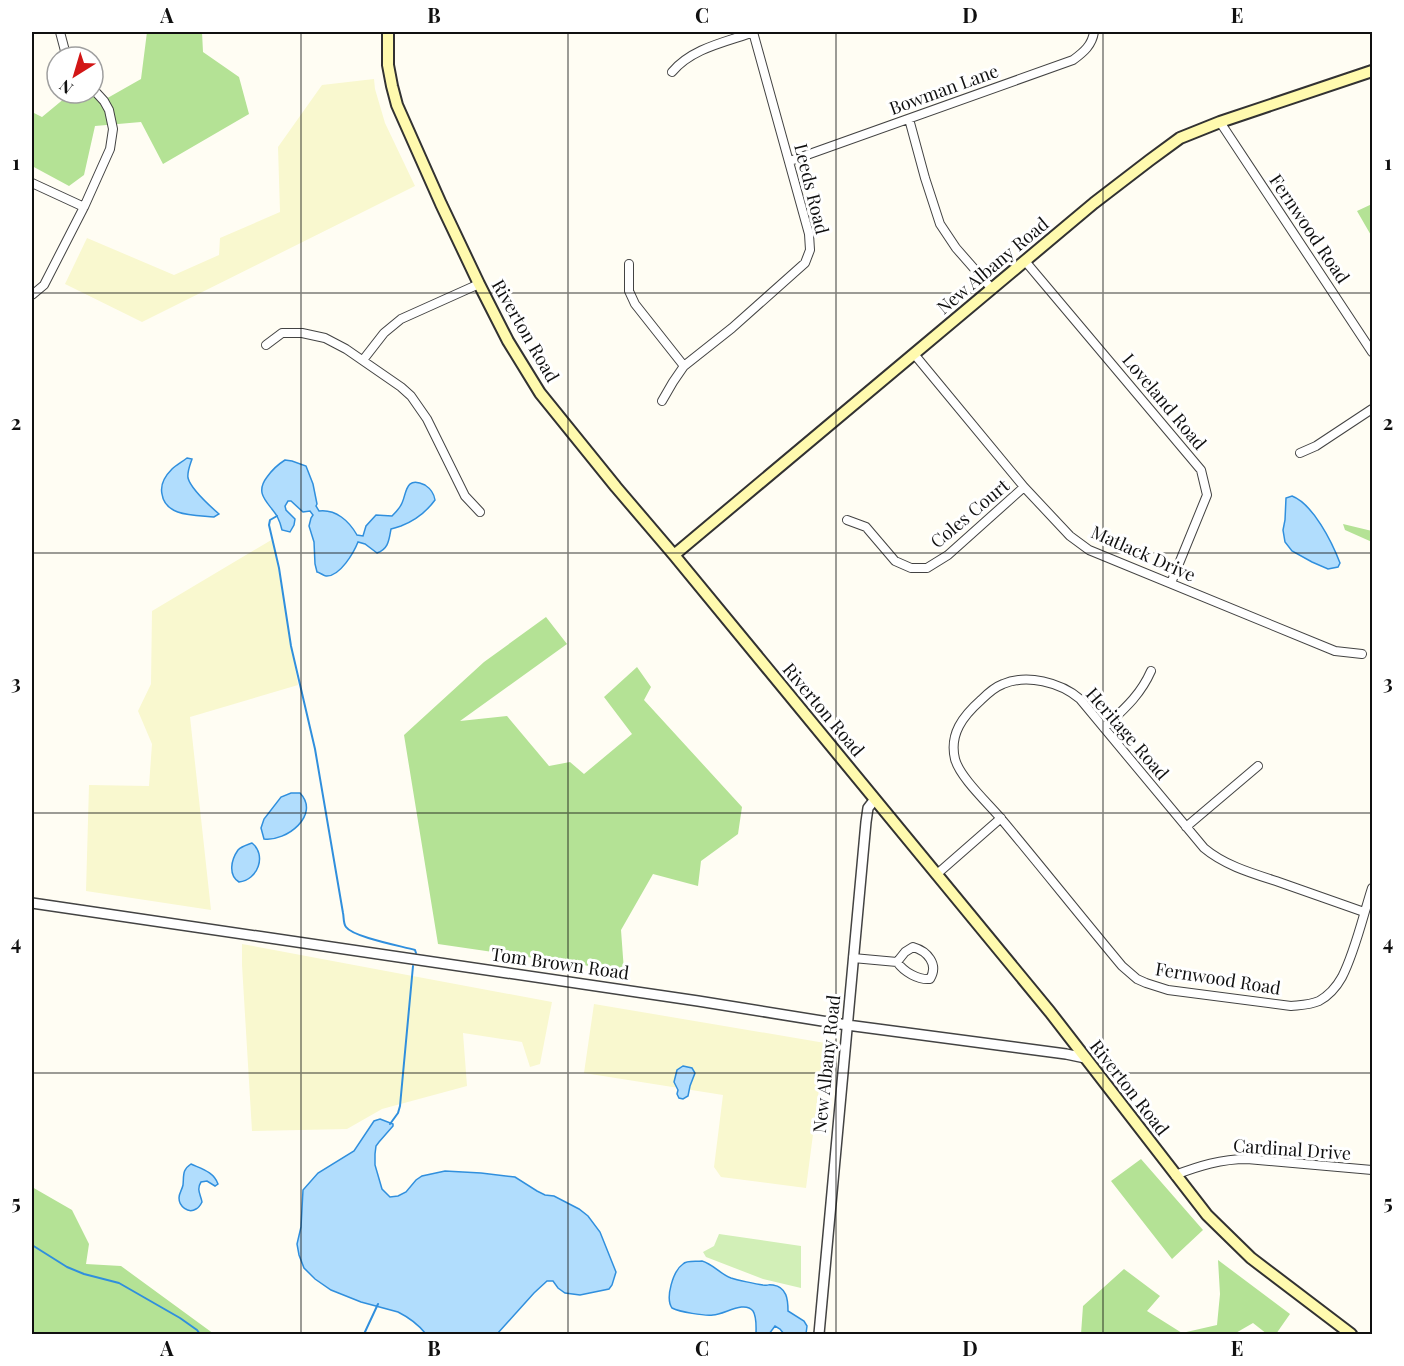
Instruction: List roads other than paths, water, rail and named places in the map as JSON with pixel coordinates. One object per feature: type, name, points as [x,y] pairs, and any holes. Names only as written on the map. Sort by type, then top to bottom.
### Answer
[{"type":"main road","name":"Riverton Road","points":[[388,32],[388,65],[397,105],[478,284],[508,341],[540,393],[1050,1012],[1207,1215],[1251,1258],[1351,1335]]},
{"type":"main road","name":"New Albany Road","points":[[674,555],[1117,185],[1180,138],[1220,122],[1372,71]]},
{"type":"street","points":[[672,72],[681,62],[695,53],[754,32]]},
{"type":"street","name":"Leeds Road","points":[[662,401],[684,366],[732,328],[805,263],[810,250],[809,234],[754,32]]},
{"type":"street","name":"Bowman Lane","points":[[790,161],[1073,60],[1087,50],[1094,32]]},
{"type":"street","points":[[32,295],[44,285],[84,207],[110,149],[113,129],[105,103]]},
{"type":"street","points":[[909,119],[940,224],[956,248],[992,289]]},
{"type":"street","name":"Fernwood Road","points":[[1220,122],[1372,352]]},
{"type":"street","points":[[32,183],[84,207]]},
{"type":"street","name":"Loveland Road","points":[[1025,261],[1202,470],[1207,495],[1171,583]]},
{"type":"street","points":[[629,264],[629,291],[635,304],[684,366]]},
{"type":"street","points":[[363,360],[384,333],[401,319],[478,284]]},
{"type":"street","points":[[266,345],[282,333],[302,333],[325,338],[346,348],[401,387],[411,396],[427,419],[465,496],[480,512]]},
{"type":"street","name":"Matlack Drive","points":[[914,354],[1024,487],[1070,536],[1089,550],[1335,651],[1362,654]]},
{"type":"street","points":[[1300,453],[1316,446],[1372,409]]},
{"type":"street","name":"Coles Court","points":[[847,520],[866,527],[896,561],[911,568],[927,568],[948,555],[1024,487]]},
{"type":"street","points":[[1104,728],[1136,698],[1151,671]]},
{"type":"street","name":"Heritage Road","points":[[1001,818],[964,776],[956,762],[953,746],[959,724],[969,711],[1000,685],[1029,679],[1059,686],[1080,699],[1210,854],[1227,863],[1364,912]]},
{"type":"street","points":[[1186,827],[1258,766]]},
{"type":"street","name":"New Albany Road","points":[[819,1335],[866,822],[868,808],[875,799]]},
{"type":"street","points":[[937,874],[1001,818]]},
{"type":"street","name":"Fernwood Road","points":[[1001,818],[1122,966],[1137,979],[1168,990],[1291,1006],[1318,1001],[1341,980],[1372,888]]},
{"type":"street","name":"Tom Brown Road","points":[[32,903],[847,1025],[1084,1058]]},
{"type":"street","points":[[913,947],[919,949],[931,960],[934,973],[930,979],[924,980],[901,968],[897,962],[905,952],[913,947]]},
{"type":"street","points":[[853,958],[897,962]]},
{"type":"street","name":"Cardinal Drive","points":[[1175,1175],[1209,1163],[1229,1159],[1372,1170]]},
{"type":"water","points":[[187,458],[192,459],[188,478],[202,498],[219,514],[214,517],[175,511],[164,502],[162,484],[165,478]]},
{"type":"water","points":[[285,460],[306,466],[319,511],[331,512],[341,517],[357,535],[363,536],[366,526],[376,515],[392,516],[401,505],[407,488],[413,482],[425,485],[433,493],[435,500],[406,524],[391,529],[384,549],[377,553],[358,542],[341,568],[336,573],[325,576],[317,572],[315,564],[314,542],[309,526],[313,515],[310,511],[303,512],[288,501],[285,506],[286,510],[295,519],[294,525],[290,532],[282,530],[277,516],[262,493],[263,483],[267,477]]},
{"type":"water","points":[[1292,496],[1307,507],[1321,525],[1340,563],[1338,567],[1328,569],[1312,562],[1292,551],[1285,542],[1283,530],[1286,498]]},
{"type":"water","points":[[291,793],[300,793],[305,801],[304,818],[291,832],[273,839],[264,839],[261,828],[264,819],[281,797]]},
{"type":"water","points":[[252,843],[259,854],[258,866],[251,877],[239,882],[232,871],[234,858],[238,850]]},
{"type":"water","points":[[683,1066],[692,1068],[695,1073],[688,1096],[683,1099],[679,1098],[674,1082],[677,1070]]},
{"type":"water","points":[[380,1119],[393,1124],[376,1146],[375,1154],[375,1165],[382,1189],[390,1197],[406,1192],[422,1176],[445,1171],[515,1177],[537,1191],[554,1196],[588,1216],[600,1232],[616,1272],[612,1285],[609,1289],[580,1295],[565,1293],[553,1281],[547,1281],[497,1334],[426,1334],[414,1322],[398,1312],[361,1302],[331,1290],[315,1279],[304,1268],[297,1244],[301,1227],[303,1190],[318,1173],[354,1151],[374,1121]]},
{"type":"water","points":[[191,1164],[211,1174],[218,1184],[215,1186],[207,1181],[201,1182],[199,1190],[202,1202],[190,1211],[182,1206],[179,1195],[185,1171]]},
{"type":"water","points":[[702,1261],[731,1278],[781,1288],[787,1298],[788,1311],[804,1321],[807,1326],[806,1334],[784,1334],[775,1326],[769,1334],[756,1334],[754,1313],[744,1307],[709,1315],[672,1308],[669,1298],[671,1285],[679,1267],[685,1263]]},
{"type":"waterway","points":[[277,516],[270,520],[269,525],[279,568],[291,646],[315,749],[344,924],[350,931],[415,950],[416,953]]},
{"type":"waterway","points":[[390,1124],[400,1106],[413,966]]},
{"type":"waterway","points":[[32,1245],[67,1267],[119,1283],[180,1318],[200,1334]]},
{"type":"waterway","points":[[364,1334],[378,1304]]}]
